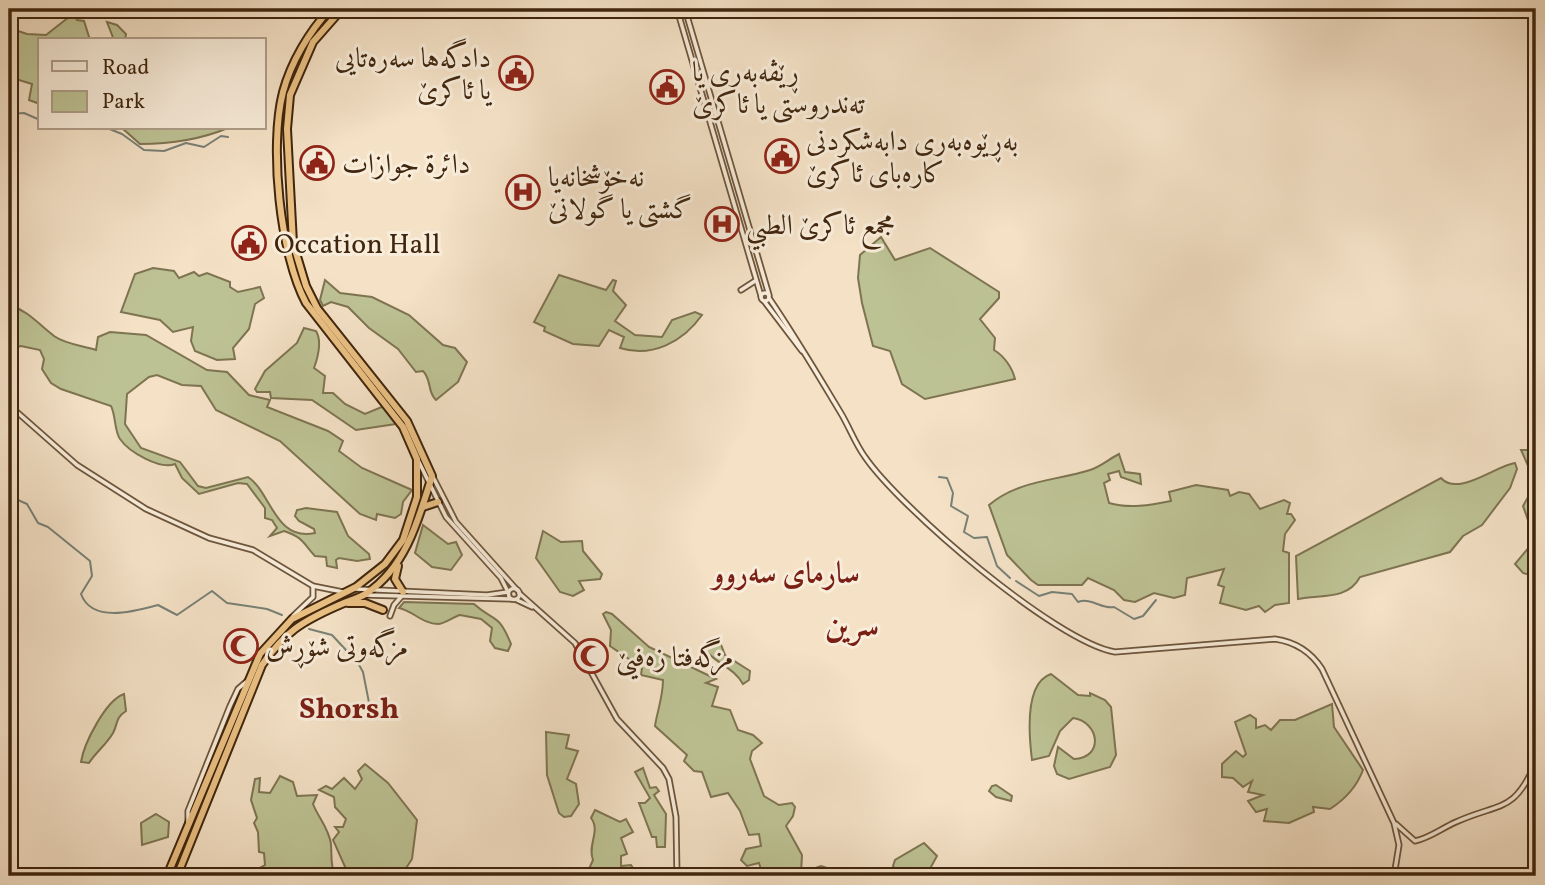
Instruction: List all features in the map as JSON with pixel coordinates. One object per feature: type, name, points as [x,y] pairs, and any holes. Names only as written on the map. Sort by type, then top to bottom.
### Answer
[{"type":"highway","points":[[167,876],[260,654],[292,619],[374,574],[398,548],[411,519],[419,484],[417,459],[404,427],[314,317],[300,292],[284,240],[279,158],[284,90],[312,31],[330,9]]},
{"type":"highway","points":[[342,9],[319,34],[297,77],[287,117],[291,232],[299,267],[312,298],[330,327],[407,421],[430,480],[423,507],[395,575],[403,594]]},
{"type":"highway","points":[[279,158],[288,159]]},
{"type":"highway","points":[[419,484],[430,480]]},
{"type":"highway","points":[[423,507],[438,502]]},
{"type":"highway","points":[[177,876],[262,665],[283,637],[299,624],[371,590],[402,556]]},
{"type":"highway","points":[[343,603],[365,603],[383,610]]},
{"type":"street","points":[[677,9],[755,281],[763,299],[806,355]]},
{"type":"street","points":[[685,9],[769,296],[869,463],[942,536],[1041,616],[1095,645],[1115,652],[1265,639],[1281,640],[1303,649],[1322,669],[1394,823],[1399,845],[1394,876]]},
{"type":"street","points":[[687,46],[695,43]]},
{"type":"street","points":[[741,290],[755,281]]},
{"type":"street","points":[[763,299],[765,293],[769,296]]},
{"type":"street","points":[[9,405],[77,465],[146,509],[209,538],[253,550],[313,586],[513,600],[534,607]]},
{"type":"street","points":[[417,459],[460,528],[518,591],[575,643],[617,719],[667,775],[677,817],[677,876]]},
{"type":"street","points":[[430,480],[438,502],[455,529],[503,581],[513,600]]},
{"type":"street","points":[[292,619],[313,597],[313,586]]},
{"type":"street","points":[[363,595],[494,595],[518,591]]},
{"type":"street","points":[[513,600],[518,591]]},
{"type":"street","points":[[390,616],[394,605],[403,594]]},
{"type":"street","points":[[1394,823],[1415,841],[1467,817],[1500,808],[1524,788],[1536,762]]},
{"type":"green space","points":[[74,13],[77,20],[84,21],[89,38],[38,38],[38,103],[29,100],[32,84],[9,77],[9,28],[27,34],[46,35]]},
{"type":"green space","points":[[107,22],[117,25],[126,34],[125,38],[113,38]]},
{"type":"green space","points":[[124,130],[222,130],[185,140],[140,144]]},
{"type":"green space","points":[[881,237],[895,260],[930,248],[999,292],[999,298],[980,319],[995,338],[994,350],[1007,362],[1015,379],[925,399],[902,384],[890,351],[873,346],[858,278],[860,255]]},
{"type":"green space","points":[[153,268],[174,271],[179,278],[194,272],[199,276],[207,273],[230,282],[230,287],[238,292],[260,287],[264,298],[255,304],[249,329],[233,348],[235,359],[217,360],[195,351],[191,341],[193,327],[173,332],[160,320],[121,312],[135,274]]},
{"type":"green space","points":[[559,275],[606,290],[613,280],[616,281],[613,291],[626,305],[615,321],[635,335],[662,337],[672,320],[695,312],[702,315],[686,333],[655,349],[632,351],[620,348],[624,337],[609,330],[599,346],[573,344],[544,331],[545,327],[534,322]]},
{"type":"green space","points":[[325,280],[340,293],[372,297],[409,315],[443,345],[455,348],[467,362],[458,382],[436,400],[423,371],[416,372],[398,349],[369,328],[348,307],[331,302],[323,306],[320,300]]},
{"type":"green space","points":[[9,305],[33,318],[58,339],[69,343],[96,350],[98,337],[110,332],[146,335],[207,370],[227,372],[249,395],[270,400],[267,407],[328,431],[343,441],[339,451],[362,468],[412,490],[403,502],[401,514],[395,518],[377,514],[376,520],[360,514],[280,441],[216,410],[201,386],[182,385],[157,375],[149,377],[127,394],[125,424],[141,448],[180,462],[198,486],[206,488],[248,477],[263,493],[282,523],[302,534],[315,533],[314,529],[295,516],[297,510],[306,508],[337,512],[348,536],[369,554],[370,559],[357,561],[339,558],[336,560],[337,568],[327,566],[326,557],[315,556],[295,536],[284,531],[270,536],[277,528],[272,520],[265,518],[265,508],[247,484],[238,483],[199,494],[182,478],[175,464],[153,462],[124,444],[118,435],[111,406],[51,383],[42,369],[44,359],[40,350],[21,346],[9,349]]},
{"type":"green space","points":[[304,328],[316,331],[318,335],[319,349],[314,368],[325,376],[323,393],[333,393],[345,404],[365,414],[384,406],[396,424],[356,430],[312,400],[271,398],[270,392],[257,392],[255,389],[265,371],[297,343]]},
{"type":"green space","points":[[1521,450],[1536,450],[1534,479]]},
{"type":"green space","points":[[1119,454],[1125,472],[1140,474],[1141,484],[1121,477],[1119,471],[1108,474],[1110,480],[1104,483],[1109,503],[1132,506],[1171,501],[1169,492],[1196,485],[1228,490],[1230,496],[1239,492],[1249,494],[1260,509],[1284,500],[1290,503],[1287,514],[1291,514],[1295,520],[1285,534],[1283,551],[1289,553],[1289,603],[1275,605],[1265,612],[1259,606],[1246,610],[1220,603],[1224,587],[1218,585],[1224,569],[1187,578],[1185,595],[1174,598],[1154,593],[1135,602],[1124,600],[1114,590],[1088,578],[1082,585],[1038,585],[1031,580],[1007,555],[989,505],[1025,486],[1090,470]]},
{"type":"green space","points":[[1515,463],[1517,469],[1510,488],[1482,525],[1463,536],[1450,552],[1360,577],[1355,585],[1340,593],[1298,599],[1296,556],[1441,478],[1448,483],[1467,482]]},
{"type":"green space","points":[[1536,483],[1536,577],[1523,573],[1515,564],[1535,540],[1523,506]]},
{"type":"green space","points":[[423,525],[448,544],[456,542],[462,555],[451,570],[432,567],[415,553]]},
{"type":"green space","points":[[543,531],[561,542],[582,541],[583,551],[602,574],[600,579],[579,581],[584,590],[573,596],[560,592],[536,558]]},
{"type":"green space","points":[[404,602],[474,604],[503,627],[511,644],[508,651],[495,648],[490,641],[492,628],[481,619],[460,615],[440,624],[433,623],[399,608]]},
{"type":"green space","points":[[603,614],[612,614],[649,647],[716,679],[706,683],[718,687],[712,706],[730,710],[738,730],[753,735],[762,743],[752,751],[750,759],[764,796],[779,805],[792,803],[795,807],[786,826],[802,855],[801,873],[821,866],[837,871],[839,876],[763,876],[759,863],[747,866],[741,860],[746,849],[761,846],[759,834],[749,835],[740,811],[728,793],[711,797],[702,772],[694,771],[684,761],[687,755],[655,726],[663,680],[641,675],[642,668],[610,646],[611,630]]},
{"type":"green space","points":[[720,642],[725,655],[750,671],[749,680],[743,684],[735,674],[705,650]]},
{"type":"green space","points":[[1051,674],[1078,695],[1090,696],[1090,693],[1105,700],[1111,707],[1116,755],[1110,767],[1069,779],[1057,774],[1054,766],[1058,747],[1074,759],[1084,757],[1094,747],[1095,740],[1089,726],[1073,718],[1060,731],[1049,756],[1032,760],[1032,699],[1042,679]]},
{"type":"green space","points":[[124,694],[126,711],[118,719],[113,733],[89,763],[81,762],[86,744],[103,713]]},
{"type":"green space","points":[[1332,704],[1334,727],[1363,770],[1357,782],[1345,797],[1330,809],[1313,807],[1314,812],[1289,823],[1264,821],[1267,809],[1256,812],[1248,801],[1263,795],[1248,792],[1252,781],[1243,787],[1233,778],[1222,777],[1222,764],[1236,751],[1243,757],[1246,754],[1235,722],[1250,715],[1256,719],[1256,728],[1265,725],[1271,730],[1280,720],[1295,720]]},
{"type":"green space","points":[[546,732],[569,735],[566,748],[578,751],[567,779],[576,784],[579,804],[571,816],[564,817],[559,813],[547,775]]},
{"type":"green space","points":[[365,764],[388,783],[417,820],[412,859],[401,876],[353,876],[346,869],[333,840],[339,832],[335,827],[343,827],[346,819],[335,807],[334,797],[319,790],[326,786],[332,789],[344,778],[355,789],[362,779],[358,771]]},
{"type":"green space","points":[[643,768],[650,788],[656,787],[659,791],[654,795],[666,814],[665,847],[657,847],[656,837],[652,837],[639,803],[645,803],[650,798],[635,772]]},
{"type":"green space","points":[[280,776],[293,782],[297,796],[317,795],[313,804],[330,839],[335,876],[260,876],[258,869],[265,865],[264,853],[259,852],[258,832],[254,823],[257,818],[251,800],[255,779],[260,778],[259,792],[270,793]]},
{"type":"green space","points":[[996,785],[1012,796],[1011,801],[996,797],[989,791]]},
{"type":"green space","points":[[595,810],[620,822],[626,819],[633,832],[621,838],[627,854],[621,856],[621,866],[631,865],[638,876],[589,876],[585,871],[593,860],[595,828],[591,818]]},
{"type":"green space","points":[[156,814],[169,822],[168,837],[142,845],[141,823]]},
{"type":"green space","points":[[924,843],[937,856],[926,876],[900,876],[893,866],[895,860]]},
{"type":"waterway","points":[[9,114],[24,113],[38,119]]},
{"type":"waterway","points":[[112,130],[144,150],[164,151],[186,143],[204,147],[221,136],[228,137]]},
{"type":"waterway","points":[[939,477],[947,478],[953,493],[951,506],[968,516],[964,532],[974,538],[987,537],[997,566],[1010,578]]},
{"type":"waterway","points":[[9,496],[27,504],[38,523],[48,527],[90,561],[92,576],[81,594],[95,609],[115,613],[158,605],[177,615],[212,591],[227,603],[267,609],[282,615]]},
{"type":"waterway","points":[[1016,581],[1039,596],[1052,592],[1072,594],[1078,602],[1088,601],[1114,607],[1134,619],[1143,616],[1156,600]]},
{"type":"waterway","points":[[309,629],[332,635],[358,663],[363,672],[372,718]]},
{"type":"place","name":"دادگەها سەرەتایی یا ئاکرێ","points":[[516,73]]},
{"type":"place","name":"ڕێڤەبەری یا تەندروستی یا ئاکرێ","points":[[667,87]]},
{"type":"place","name":"بەڕێوەبەری دابەشکردنی کارەبای ئاکرێ","points":[[782,156]]},
{"type":"place","name":"دائرة جوازات","points":[[317,163]]},
{"type":"place","name":"نەخۆشخانەیا گشتی یا گولانێ","points":[[523,192]]},
{"type":"place","name":"مجمع ئاکرێ الطبي","points":[[722,224]]},
{"type":"place","name":"Occation Hall","points":[[249,243]]},
{"type":"place","name":"مزگەوتی شۆڕش","points":[[241,646]]},
{"type":"place","name":"مزگەفتا زەفیێ","points":[[591,656]]},
{"type":"district","name":"سارمای سەروو","points":[[786,573]]},
{"type":"district","name":"سرين","points":[[852,625]]},
{"type":"district","name":"Shorsh","points":[[349,708]]}]
